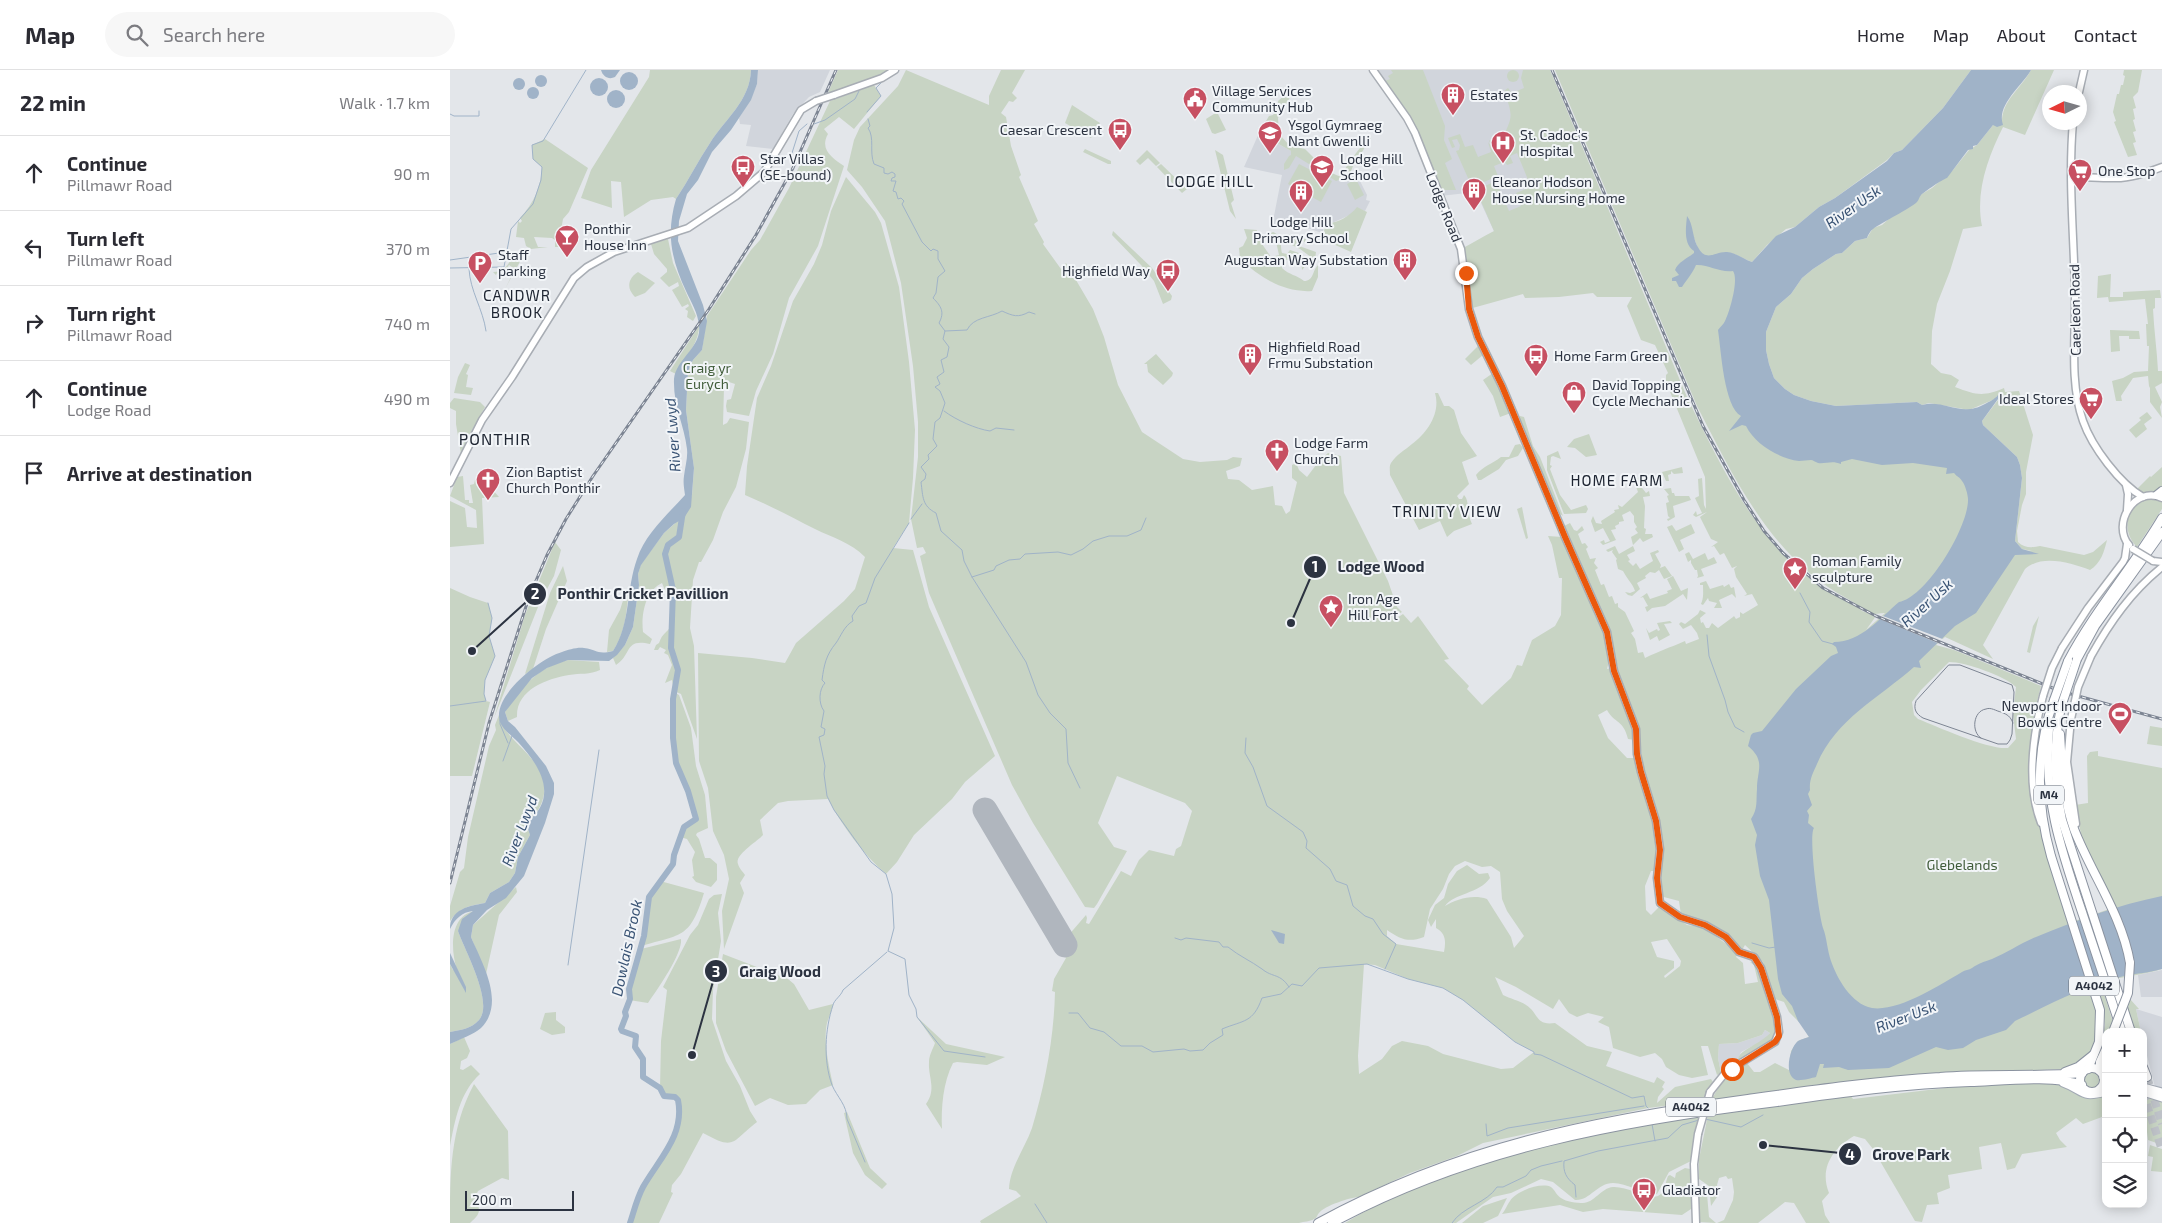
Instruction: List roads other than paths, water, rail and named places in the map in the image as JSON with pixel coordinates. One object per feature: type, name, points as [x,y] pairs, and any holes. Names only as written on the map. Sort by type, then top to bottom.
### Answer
[{"type":"highway","name":"M4","points":[[2044,830],[2040,794],[2040,759],[2044,732],[2068,661],[2093,617],[2141,551],[2162,518]]},
{"type":"highway","name":"M4","points":[[2078,886],[2062,820],[2056,785],[2055,749],[2061,708],[2077,659],[2100,619],[2162,532]]},
{"type":"highway","name":"M4","points":[[2054,700],[2047,751],[2048,788],[2054,826],[2078,886],[2117,1004],[2121,1028]]},
{"type":"highway","name":"M4","points":[[2061,708],[2063,781],[2071,819],[2080,840]]},
{"type":"highway","name":"A4042","points":[[1332,1223],[1401,1189],[1461,1166],[1515,1149],[1586,1132],[1721,1109],[1875,1089],[1943,1083],[2055,1078],[2085,1071],[2097,1051],[2099,1042],[2101,1020],[2098,1001],[2044,830]]},
{"type":"highway","name":"A4042","points":[[2080,840],[2124,940],[2130,963],[2128,993],[2115,1028]]},
{"type":"highway","name":"M4","points":[[2117,1004],[2129,1028]]},
{"type":"highway","name":"A4042","points":[[2055,1078],[2073,1070],[2097,1051]]},
{"type":"highway","points":[[2102,1073],[2094,1068],[2085,1071],[2080,1080],[2086,1090],[2102,1089]]},
{"type":"highway","name":"A4042","points":[[1318,1223],[1390,1188],[1458,1160],[1538,1136],[1586,1125],[1716,1103],[1851,1085],[1942,1077],[2055,1078],[2082,1086]]},
{"type":"main road","points":[[450,484],[482,420],[512,377],[574,278],[587,267],[614,252],[698,223],[764,173],[801,110],[816,101],[882,78],[895,70]]},
{"type":"main road","name":"Lodge Road","points":[[1373,70],[1407,118],[1415,133],[1462,249],[1469,309],[1478,337],[1502,386],[1607,632],[1614,671],[1636,729],[1637,754],[1656,821],[1660,850],[1657,878],[1660,903],[1680,917],[1705,925],[1726,937],[1739,952],[1754,957],[1761,968],[1777,1017],[1779,1032],[1775,1042],[1726,1072],[1710,1092],[1698,1134],[1694,1164],[1696,1223]]},
{"type":"main road","points":[[2081,85],[2084,70]]},
{"type":"main road","name":"Caerleon Road","points":[[2073,130],[2076,370],[2080,412],[2084,424],[2096,445],[2126,484],[2143,497]]},
{"type":"main road","points":[[2072,177],[2112,178],[2134,176],[2162,167]]},
{"type":"main road","points":[[2044,830],[2037,808],[2033,762],[2036,726],[2043,696],[2052,668],[2062,648],[2088,608],[2126,558],[2127,544],[2121,529],[2127,511],[2128,494],[2126,484]]},
{"type":"main road","points":[[2127,511],[2143,497],[2160,495]]},
{"type":"main road","points":[[2127,544],[2153,561],[2162,562]]},
{"type":"main road","points":[[2080,840],[2070,796],[2067,762],[2071,719],[2078,687],[2091,656],[2106,629],[2141,585],[2162,567]]},
{"type":"main road","name":"A4042","points":[[2055,1078],[2085,1095],[2093,1096],[2102,1090]]},
{"type":"main road","points":[[2147,1088],[2162,1092]]},
{"type":"main road","points":[[2147,1093],[2162,1098]]},
{"type":"water","points":[[601,70],[620,70],[615,77],[608,78]]},
{"type":"water","points":[[751,70],[758,70],[757,84],[751,100],[731,130],[712,152],[698,180],[687,194],[679,221],[678,241],[703,305],[707,321],[702,350],[693,360],[688,371],[686,410],[694,468],[691,507],[684,518],[664,533],[641,565],[638,574],[639,585],[633,627],[625,645],[617,655],[609,661],[568,660],[547,668],[532,678],[505,712],[508,721],[546,766],[554,783],[554,794],[545,823],[524,876],[506,898],[487,910],[473,925],[471,937],[486,971],[492,995],[492,1007],[488,1018],[481,1028],[450,1044],[450,1032],[461,1030],[476,1023],[483,1012],[481,990],[477,977],[458,931],[462,919],[473,911],[459,917],[450,929],[451,922],[457,913],[467,907],[485,903],[490,893],[509,882],[515,873],[518,857],[530,835],[526,823],[536,813],[542,803],[544,792],[543,782],[533,761],[501,725],[499,712],[503,701],[510,690],[531,670],[553,656],[578,648],[600,652],[613,651],[623,629],[634,570],[645,541],[685,495],[684,481],[687,449],[675,398],[674,379],[679,365],[697,340],[699,326],[696,312],[681,279],[674,257],[671,223],[676,199],[716,134],[742,100],[750,81]]},
{"type":"water","name":"River Usk","points":[[1971,70],[2031,70],[2006,103],[2003,110],[2003,125],[1997,127],[1993,125],[1977,145],[1973,146],[1973,149],[1968,150],[1947,178],[1923,193],[1917,202],[1873,229],[1867,238],[1855,241],[1842,253],[1836,254],[1802,278],[1791,294],[1776,307],[1766,332],[1766,350],[1774,378],[1794,395],[1811,401],[1836,406],[1917,402],[1922,405],[1938,404],[1968,409],[1985,404],[1998,395],[1998,399],[1982,421],[1983,425],[2017,457],[2022,478],[2015,541],[2022,549],[2039,554],[2015,555],[1976,613],[1955,626],[1919,661],[1921,668],[1914,667],[1860,710],[1835,734],[1825,748],[1810,783],[1808,794],[1812,805],[1807,811],[1809,815],[1808,823],[1814,828],[1812,834],[1813,860],[1821,920],[1831,961],[1841,982],[1851,996],[1864,1006],[1872,1008],[1894,1006],[1906,1002],[1963,971],[1998,957],[2030,939],[2114,908],[2162,896],[2162,969],[2124,976],[2082,990],[2015,1021],[2006,1030],[1976,1040],[1963,1048],[1948,1050],[1936,1047],[1889,1068],[1848,1070],[1839,1067],[1823,1068],[1824,1064],[1820,1064],[1816,1077],[1796,1080],[1790,1073],[1790,1055],[1798,1041],[1809,1037],[1798,1021],[1792,1006],[1782,994],[1778,979],[1769,900],[1760,876],[1755,845],[1757,835],[1751,819],[1756,808],[1759,761],[1754,751],[1748,746],[1751,735],[1762,731],[1796,689],[1831,656],[1838,653],[1836,647],[1832,644],[1834,642],[1844,641],[1861,634],[1899,602],[1922,588],[1954,542],[1962,526],[1968,497],[1961,480],[1954,473],[1946,474],[1947,468],[1913,463],[1882,465],[1852,459],[1841,462],[1841,464],[1835,462],[1818,463],[1811,460],[1799,461],[1783,457],[1768,449],[1755,439],[1746,426],[1742,425],[1729,431],[1741,416],[1735,411],[1727,390],[1718,330],[1729,310],[1735,275],[1733,271],[1723,271],[1696,265],[1682,287],[1679,287],[1676,281],[1672,281],[1672,278],[1679,275],[1675,270],[1678,265],[1694,253],[1687,240],[1687,216],[1695,241],[1702,253],[1708,255],[1723,252],[1731,253],[1752,262],[1776,236],[1795,227],[1819,207],[1835,198],[1887,161],[1894,153],[1902,150],[1943,108]]},
{"type":"water","points":[[625,72],[633,72],[638,77],[636,88],[625,90],[620,85],[620,77]]},
{"type":"water","points":[[543,75],[546,76],[546,86],[539,87],[536,86],[535,79],[536,76]]},
{"type":"water","points":[[521,78],[524,79],[524,89],[517,90],[514,89],[513,82],[514,79]]},
{"type":"water","points":[[595,78],[603,78],[608,83],[606,94],[595,96],[590,91],[590,83]]},
{"type":"water","points":[[535,87],[538,88],[538,98],[531,99],[528,98],[527,91],[528,88]]},
{"type":"water","points":[[612,90],[620,90],[625,95],[623,106],[612,108],[607,103],[607,95]]},
{"type":"water","points":[[1271,930],[1285,934],[1284,944],[1279,943]]},
{"type":"water","points":[[450,953],[466,987],[466,993],[450,964]]},
{"type":"waterway","points":[[450,268],[504,267],[511,229],[533,204],[541,180],[542,167],[533,159],[532,145],[543,141],[586,70]]},
{"type":"waterway","points":[[867,112],[881,96],[876,88],[883,81]]},
{"type":"waterway","points":[[814,124],[825,120],[855,99],[859,91]]},
{"type":"waterway","points":[[450,114],[454,116],[479,116],[479,111]]},
{"type":"waterway","points":[[868,119],[874,164],[884,168],[884,173],[892,172],[895,174],[891,181],[896,181],[893,191],[896,192],[898,199],[901,198],[904,201],[902,204],[922,242],[931,251],[933,249],[938,251],[938,259],[945,271],[938,277],[936,293],[933,298],[941,309],[942,316],[939,323],[945,331],[943,339],[949,347],[947,357],[941,360],[944,372],[937,377],[940,384],[935,387],[940,391],[945,403],[940,418],[935,422],[933,439],[937,446],[928,455],[929,459],[921,467],[926,474],[925,479],[921,482],[924,501],[936,513],[941,531],[962,550],[964,561],[972,577],[1026,662],[1038,695],[1050,713],[1066,729],[1068,763],[1080,788]]},
{"type":"waterway","points":[[792,153],[799,131],[807,124]]},
{"type":"waterway","points":[[450,260],[506,252]]},
{"type":"waterway","points":[[469,269],[486,331]]},
{"type":"waterway","points":[[945,331],[967,330],[978,320],[1002,311],[1015,316],[1029,312],[1035,314]]},
{"type":"waterway","points":[[944,411],[966,424],[984,430],[990,431],[996,428],[1014,430]]},
{"type":"waterway","points":[[911,519],[922,504]]},
{"type":"waterway","name":"Dowlais Brook","points":[[630,1223],[643,1187],[674,1136],[679,1113],[678,1100],[675,1097],[664,1096],[660,1088],[643,1077],[643,1059],[635,1047],[636,1036],[621,1029],[630,999],[629,989],[644,936],[649,897],[673,864],[674,855],[684,827],[696,819],[688,791],[676,763],[673,738],[673,699],[678,670],[671,648],[673,590],[665,554],[668,545],[679,537],[683,511]]},
{"type":"waterway","points":[[972,577],[994,570],[996,566],[1009,560],[1020,559],[1025,554],[1058,552],[1071,555],[1093,541],[1109,536],[1127,536],[1141,530],[1146,518]]},
{"type":"waterway","points":[[909,523],[875,578],[866,603],[859,606],[852,616],[853,621],[845,628],[826,660],[822,680],[825,683],[821,689],[820,696],[824,711],[821,727],[825,729],[824,735],[819,737],[825,766],[824,774],[827,796],[834,810],[871,862],[886,874],[892,894],[894,928],[888,951],[905,959],[909,995],[916,1009],[917,1017],[944,1051],[985,1057]]},
{"type":"waterway","points":[[1800,593],[1810,612],[1809,622],[1822,641],[1833,644]]},
{"type":"waterway","points":[[450,706],[486,701],[484,694],[485,680],[495,656],[489,636],[492,618],[488,603]]},
{"type":"waterway","points":[[1707,635],[1709,656],[1728,712],[1735,727],[1744,732]]},
{"type":"waterway","points":[[500,720],[508,743]]},
{"type":"waterway","points":[[503,761],[512,736]]},
{"type":"waterway","points":[[1246,738],[1245,753],[1253,767],[1267,806],[1303,832],[1307,841],[1306,848],[1330,869],[1336,881],[1347,885],[1353,906],[1365,916],[1373,919],[1383,934],[1396,944],[1385,969]]},
{"type":"waterway","points":[[568,965],[599,750]]},
{"type":"waterway","points":[[1175,938],[1219,942],[1223,947],[1228,947],[1266,972],[1283,980],[1289,987]]},
{"type":"waterway","points":[[1752,943],[1769,948],[1776,947]]},
{"type":"waterway","points":[[865,1162],[847,1119],[844,1105],[832,1085],[829,1075],[826,1055],[827,1034],[830,1014],[834,1003],[843,990],[887,952]]},
{"type":"waterway","points":[[1069,1013],[1078,1013],[1090,1028],[1104,1032],[1121,1046],[1142,1046],[1153,1052],[1184,1049],[1190,1051],[1203,1050],[1223,1035],[1222,1029],[1242,1022],[1251,1016],[1259,1006],[1262,998],[1281,994],[1292,984],[1302,986],[1319,968],[1367,964],[1408,979],[1443,988],[1463,1000],[1515,1042],[1534,1052],[1534,1054],[1541,1055],[1632,1098],[1644,1096],[1648,1108]]},
{"type":"waterway","points":[[1486,1124],[1487,1136],[1508,1128],[1644,1106]]},
{"type":"waterway","points":[[1705,1119],[1741,1127],[1763,1115]]},
{"type":"waterway","points":[[1576,1197],[1575,1185],[1566,1174],[1564,1161],[1598,1151],[1668,1138],[1682,1125],[1699,1120]]},
{"type":"waterway","points":[[1652,1124],[1655,1141]]},
{"type":"waterway","points":[[1452,1223],[1462,1213],[1487,1197],[1497,1187],[1503,1187],[1526,1176],[1531,1170],[1562,1161]]},
{"type":"waterway","points":[[1035,1204],[1047,1223]]},
{"type":"tunnel","points":[[2147,1077],[2162,1124]]},
{"type":"tunnel","points":[[2147,1105],[2162,1150]]},
{"type":"tram line","points":[[1949,665],[1960,665],[2012,685],[2014,692],[2012,734],[2007,744],[1998,744],[1923,718],[1917,713],[1915,709],[1916,701],[1949,665]]},
{"type":"tram line","points":[[1981,738],[1976,731],[1975,722],[1976,717],[1982,711],[1990,708],[2001,712],[2008,716],[2013,723]]},
{"type":"railway","points":[[450,883],[489,723],[529,597],[547,555],[566,519],[593,476],[709,309],[756,235],[793,168],[836,70]]},
{"type":"railway","points":[[1552,70],[1703,426],[1744,500],[1764,531],[1783,553],[1823,588],[1876,616],[2060,691],[2162,719]]},
{"type":"place","name":"Estates","points":[[1453,116]]},
{"type":"place","name":"Village Services Community Hub","points":[[1195,120]]},
{"type":"place","name":"Caesar Crescent","points":[[1120,151]]},
{"type":"place","name":"Ysgol Gymraeg Nant Gwenlli","points":[[1270,154]]},
{"type":"place","name":"St. Cadoc's Hospital","points":[[1503,164]]},
{"type":"place","name":"Star Villas (SE-bound)","points":[[743,188]]},
{"type":"place","name":"Lodge Hill School","points":[[1322,188]]},
{"type":"place","name":"One Stop","points":[[2080,192]]},
{"type":"place","name":"Eleanor Hodson House Nursing Home","points":[[1474,211]]},
{"type":"place","name":"Lodge Hill Primary School","points":[[1301,213]]},
{"type":"place","name":"Ponthir House Inn","points":[[567,258]]},
{"type":"place","name":"Augustan Way Substation","points":[[1405,281]]},
{"type":"place","name":"Staff parking","points":[[480,284]]},
{"type":"place","name":"Highfield Way","points":[[1168,292]]},
{"type":"place","name":"Highfield Road Frmu Substation","points":[[1250,376]]},
{"type":"place","name":"Home Farm Green","points":[[1536,377]]},
{"type":"place","name":"David Topping Cycle Mechanic","points":[[1574,414]]},
{"type":"place","name":"Ideal Stores","points":[[2091,420]]},
{"type":"place","name":"Lodge Farm Church","points":[[1277,472]]},
{"type":"place","name":"Zion Baptist Church Ponthir","points":[[488,501]]},
{"type":"place","name":"Roman Family sculpture","points":[[1795,590]]},
{"type":"place","name":"Lodge Wood","points":[[1291,623]]},
{"type":"place","name":"Iron Age Hill Fort","points":[[1331,628]]},
{"type":"place","name":"Ponthir Cricket Pavillion","points":[[472,651]]},
{"type":"place","name":"Newport Indoor Bowls Centre","points":[[2120,735]]},
{"type":"place","name":"Graig Wood","points":[[692,1055]]},
{"type":"place","name":"Grove Park","points":[[1763,1145]]},
{"type":"place","name":"Gladiator","points":[[1644,1211]]},
{"type":"district","name":"LODGE HILL","points":[[1210,182]]},
{"type":"district","name":"CANDWR BROOK","points":[[517,304]]},
{"type":"district","name":"PONTHIR","points":[[495,439]]},
{"type":"district","name":"HOME FARM","points":[[1617,481]]},
{"type":"district","name":"TRINITY VIEW","points":[[1447,511]]},
{"type":"park label","name":"Craig yr Eurych","points":[[707,376]]},
{"type":"park label","name":"Glebelands","points":[[1962,865]]},
{"type":"water label","name":"River Lwyd","points":[[673,435]]},
{"type":"water label","name":"River Lwyd","points":[[520,831]]}]
